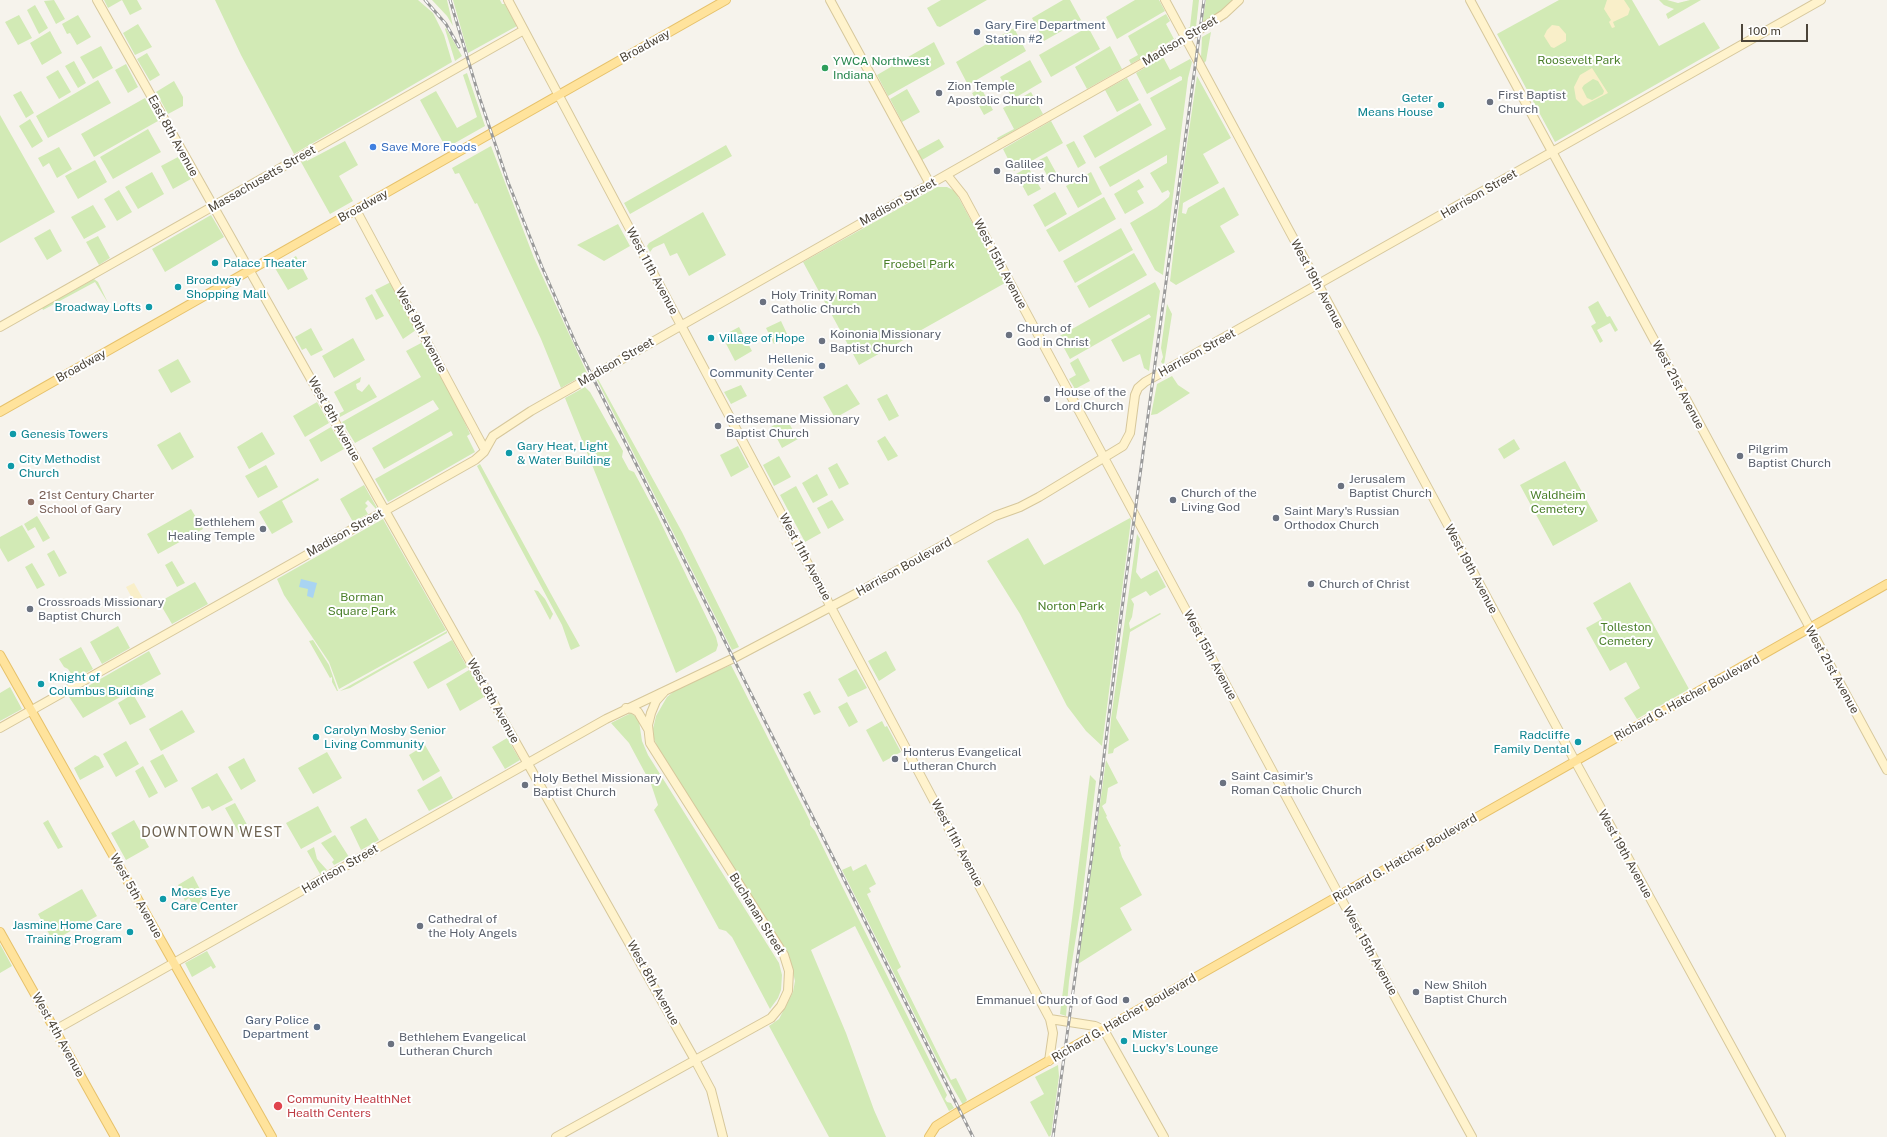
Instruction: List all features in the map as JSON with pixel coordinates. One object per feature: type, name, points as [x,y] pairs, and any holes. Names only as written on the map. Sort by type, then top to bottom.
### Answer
[{"type":"main road","name":"Broadway","points":[[0,412],[726,0]]},
{"type":"main road","name":"Richard G. Hatcher Boulevard","points":[[929,1137],[936,1126],[944,1121],[1887,584]]},
{"type":"main road","name":"West 5th Avenue","points":[[0,655],[272,1137]]},
{"type":"main road","name":"West 4th Avenue","points":[[0,932],[115,1137]]},
{"type":"street","name":"East 8th Avenue","points":[[96,0],[250,271]]},
{"type":"street","name":"West 11th Avenue","points":[[508,0],[1050,1019],[1053,1033],[1050,1061]]},
{"type":"street","points":[[830,0],[930,184]]},
{"type":"street","name":"West 19th Avenue","points":[[1165,0],[1575,761],[1781,1137]]},
{"type":"street","name":"Madison Street","points":[[0,728],[475,460],[485,450],[500,430],[547,401],[1185,39],[1224,14],[1239,0]]},
{"type":"street","name":"West 21st Avenue","points":[[1470,0],[1887,770]]},
{"type":"street","name":"Harrison Street","points":[[1138,388],[1145,382],[1821,0]]},
{"type":"street","name":"Massachusetts Street","points":[[0,327],[524,30]]},
{"type":"street","name":"West 15th Avenue","points":[[947,174],[956,184],[966,201],[1472,1137]]},
{"type":"street","name":"West 9th Avenue","points":[[356,210],[485,450]]},
{"type":"street","name":"West 8th Avenue","points":[[250,271],[696,1060],[711,1090],[723,1137]]},
{"type":"street","name":"Harrison Boulevard","points":[[626,708],[734,658],[831,607],[995,516],[1026,504],[1104,458],[1123,446],[1128,439],[1134,398],[1138,388]]},
{"type":"street","name":"Buchanan Street","points":[[556,1137],[773,1016],[781,1006],[788,991],[789,971],[782,952],[654,752],[650,743],[648,729],[656,701],[662,694],[673,686]]},
{"type":"street","points":[[626,708],[633,709],[638,712],[648,729]]},
{"type":"street","name":"Harrison Street","points":[[55,1030],[626,708]]},
{"type":"street","points":[[1050,1019],[1081,1023],[1104,1030],[1164,1137]]},
{"type":"green space","points":[[54,0],[65,19],[56,24],[44,1]]},
{"type":"green space","points":[[104,0],[122,0],[108,8]]},
{"type":"green space","points":[[122,0],[137,0],[142,9],[130,15]]},
{"type":"green space","points":[[215,0],[418,0],[433,13],[444,35],[452,62],[294,154],[241,55]]},
{"type":"green space","points":[[432,0],[447,0],[453,26],[447,16]]},
{"type":"green space","points":[[453,0],[500,0],[502,4],[505,4],[517,26],[468,53]]},
{"type":"green space","points":[[941,0],[987,0],[940,27],[937,26],[927,8]]},
{"type":"green space","points":[[1063,0],[1070,0],[1081,20],[1044,41],[1032,18]]},
{"type":"green space","points":[[1135,0],[1159,0],[1165,11],[1117,39],[1106,17]]},
{"type":"green space","points":[[1193,0],[1199,0],[1196,27],[1188,32],[1186,29],[1190,27]]},
{"type":"green space","points":[[1206,0],[1233,0],[1229,7],[1202,25]]},
{"type":"green space","name":"Roosevelt Park","points":[[1559,0],[1632,0],[1659,46],[1704,22],[1720,48],[1555,142],[1497,34]]},
{"type":"green space","points":[[1659,0],[1667,0],[1678,3],[1690,0],[1701,0],[1668,19],[1666,14],[1674,9],[1664,5]]},
{"type":"green space","points":[[35,5],[48,28],[39,34],[27,10]]},
{"type":"green space","points":[[1166,14],[1170,21],[1166,24],[1174,39],[1131,64],[1129,60],[1138,55],[1128,36]]},
{"type":"green space","points":[[19,15],[32,38],[18,45],[5,22]]},
{"type":"green space","points":[[78,15],[91,37],[77,45],[70,33],[67,34],[62,24]]},
{"type":"green space","points":[[138,24],[152,47],[135,55],[123,33]]},
{"type":"green space","points":[[1088,27],[1100,49],[1051,77],[1039,55]]},
{"type":"green space","points":[[446,28],[462,56],[455,61],[445,29]]},
{"type":"green space","points":[[1014,28],[1026,51],[968,85],[956,62]]},
{"type":"green space","points":[[50,31],[62,53],[42,65],[30,43]]},
{"type":"green space","points":[[1211,32],[1206,61],[1204,63],[1201,57],[1202,37]]},
{"type":"green space","points":[[934,42],[945,64],[888,96],[877,75]]},
{"type":"green space","points":[[101,46],[113,68],[93,79],[80,57]]},
{"type":"green space","points":[[1110,46],[1122,69],[1087,89],[1075,67]]},
{"type":"green space","points":[[147,53],[160,75],[150,81],[137,59]]},
{"type":"green space","points":[[1163,57],[1170,70],[1190,59],[1192,62],[1188,78],[1163,275],[1155,270],[1130,223],[1157,207],[1169,197],[1170,193],[1168,190],[1162,193],[1150,173],[1167,163],[1167,155],[1110,187],[1099,167],[1166,129],[1150,98],[1182,80],[1182,77],[1180,76],[1147,94],[1136,73]]},
{"type":"green space","points":[[1030,60],[1042,82],[1013,99],[1000,77]]},
{"type":"green space","points":[[74,61],[86,83],[78,88],[65,66]]},
{"type":"green space","points":[[126,64],[138,87],[128,93],[115,70]]},
{"type":"green space","points":[[58,70],[71,92],[59,99],[46,77]]},
{"type":"green space","points":[[467,73],[485,126],[446,148],[420,100],[436,91],[457,128],[477,117],[463,75]]},
{"type":"green space","points":[[1197,76],[1231,138],[1203,154],[1219,183],[1183,203],[1182,213],[1186,214],[1188,208],[1224,187],[1239,215],[1220,226],[1235,252],[1176,285],[1170,281],[1183,172]]},
{"type":"green space","points":[[1127,78],[1139,100],[1117,112],[1105,90]]},
{"type":"green space","points":[[98,80],[111,103],[48,138],[36,116]]},
{"type":"green space","points":[[174,81],[183,97],[183,106],[168,114],[156,92]]},
{"type":"green space","points":[[981,88],[993,110],[984,115],[972,93]]},
{"type":"green space","points":[[907,89],[920,112],[902,122],[890,99]]},
{"type":"green space","points":[[21,91],[34,113],[26,118],[13,95]]},
{"type":"green space","points":[[1031,92],[1043,114],[998,140],[997,138],[1014,129],[1003,108]]},
{"type":"green space","points":[[145,98],[158,121],[94,157],[81,134]]},
{"type":"green space","points":[[1140,103],[1152,125],[1095,158],[1083,136]]},
{"type":"green space","points":[[0,115],[55,212],[0,243]]},
{"type":"green space","points":[[30,119],[43,141],[32,148],[19,126]]},
{"type":"green space","points":[[1051,121],[1063,143],[1014,171],[1003,149]]},
{"type":"green space","points":[[148,129],[161,152],[113,179],[100,157]]},
{"type":"green space","points":[[939,139],[944,147],[922,160],[917,151]]},
{"type":"green space","points":[[345,141],[358,165],[339,176],[353,201],[330,214],[301,162],[306,159],[307,161]]},
{"type":"green space","points":[[1074,141],[1086,163],[1078,168],[1066,145]]},
{"type":"green space","points":[[726,145],[732,156],[630,214],[624,203]]},
{"type":"green space","points":[[491,146],[534,258],[587,373],[561,388],[541,339],[477,203],[475,204],[459,173],[455,174],[452,168]]},
{"type":"green space","points":[[59,147],[72,169],[57,178],[49,163],[43,167],[38,158]]},
{"type":"green space","points":[[1047,156],[1059,178],[1051,183],[1039,160]]},
{"type":"green space","points":[[178,157],[191,179],[173,189],[161,166]]},
{"type":"green space","points":[[95,160],[107,182],[78,199],[65,176]]},
{"type":"green space","points":[[1028,167],[1041,189],[1028,196],[1016,174]]},
{"type":"green space","points":[[152,172],[164,194],[138,209],[125,187]]},
{"type":"green space","points":[[1091,172],[1102,194],[1078,208],[1066,186]]},
{"type":"green space","points":[[1139,179],[1144,187],[1137,191],[1144,203],[1125,214],[1114,194]]},
{"type":"green space","name":"Froebel Park","points":[[937,187],[947,187],[955,191],[1005,283],[859,365],[803,262]]},
{"type":"green space","points":[[119,190],[132,212],[117,221],[104,199]]},
{"type":"green space","points":[[1055,192],[1067,214],[1045,227],[1033,205]]},
{"type":"green space","points":[[1104,197],[1116,219],[1059,252],[1046,230]]},
{"type":"green space","points":[[93,205],[106,227],[84,239],[71,217]]},
{"type":"green space","points":[[703,212],[726,255],[689,276],[677,253],[670,256],[664,243],[653,248],[650,252],[647,246],[649,243]]},
{"type":"green space","points":[[211,215],[224,237],[165,272],[152,249]]},
{"type":"green space","points":[[618,224],[630,246],[604,261],[577,245]]},
{"type":"green space","points":[[1121,228],[1133,250],[1075,283],[1063,261]]},
{"type":"green space","points":[[50,229],[62,251],[47,260],[34,238]]},
{"type":"green space","points":[[98,236],[110,258],[99,265],[86,242]]},
{"type":"green space","points":[[1134,253],[1147,275],[1089,308],[1077,286]]},
{"type":"green space","points":[[296,256],[308,279],[288,290],[275,268]]},
{"type":"green space","points":[[94,279],[98,282],[108,303],[95,282],[43,310],[42,308]]},
{"type":"green space","points":[[391,282],[416,330],[403,339],[375,290]]},
{"type":"green space","points":[[1155,282],[1160,291],[1149,371],[1144,368],[1140,354],[1123,362],[1111,340],[1151,317],[1149,314],[1070,359],[1058,337]]},
{"type":"green space","points":[[372,294],[384,316],[376,320],[365,298]]},
{"type":"green space","points":[[1598,301],[1607,317],[1610,316],[1618,330],[1615,332],[1610,323],[1597,330],[1603,341],[1600,343],[1591,326],[1596,323],[1588,307]]},
{"type":"green space","points":[[1167,304],[1172,314],[1164,365],[1161,362],[1163,357],[1161,348]]},
{"type":"green space","points":[[781,321],[788,336],[774,344],[766,328]]},
{"type":"green space","points":[[739,327],[752,351],[735,361],[722,336]]},
{"type":"green space","points":[[311,328],[323,350],[311,356],[306,348],[302,350],[295,337]]},
{"type":"green space","points":[[353,338],[365,360],[334,378],[322,356]]},
{"type":"green space","points":[[423,342],[461,414],[470,434],[467,436],[475,452],[388,502],[375,479],[453,435],[451,431],[384,469],[372,448],[439,409],[433,400],[355,443],[342,422],[421,377],[406,351]]},
{"type":"green space","points":[[1078,358],[1090,381],[1075,389],[1069,379],[1076,375],[1070,363]]},
{"type":"green space","points":[[178,359],[191,382],[171,393],[158,370]]},
{"type":"green space","points":[[1172,376],[1178,385],[1190,393],[1157,414],[1151,415],[1157,384]]},
{"type":"green space","points":[[361,377],[360,382],[356,384],[357,389],[362,392],[369,384],[377,397],[340,417],[338,414],[344,411],[334,392]]},
{"type":"green space","points":[[598,379],[682,532],[739,647],[732,650],[597,380]]},
{"type":"green space","points":[[847,384],[860,404],[835,418],[823,397]]},
{"type":"green space","points":[[741,385],[747,396],[731,404],[724,392]]},
{"type":"green space","points":[[585,387],[590,392],[623,451],[622,457],[629,470],[634,472],[657,515],[716,637],[718,645],[716,651],[676,673],[565,398]]},
{"type":"green space","points":[[887,394],[899,416],[889,421],[877,399]]},
{"type":"green space","points":[[317,402],[329,423],[305,437],[293,416]]},
{"type":"green space","points":[[786,418],[798,439],[782,448],[771,427]]},
{"type":"green space","points":[[331,427],[344,449],[321,462],[309,440]]},
{"type":"green space","points":[[180,432],[194,457],[172,470],[157,445]]},
{"type":"green space","points":[[262,432],[275,454],[249,469],[237,447]]},
{"type":"green space","points":[[885,436],[898,456],[888,461],[877,441]]},
{"type":"green space","points":[[1514,439],[1520,449],[1504,459],[1498,449]]},
{"type":"green space","points":[[738,446],[749,467],[731,477],[720,455]]},
{"type":"green space","points":[[779,456],[791,477],[774,486],[763,465]]},
{"type":"green space","name":"Waldheim Cemetery","points":[[1565,461],[1598,521],[1553,546],[1520,485]]},
{"type":"green space","points":[[837,463],[849,484],[839,489],[828,468]]},
{"type":"green space","points":[[480,464],[580,646],[571,650],[562,625],[477,466]]},
{"type":"green space","points":[[266,465],[278,487],[258,498],[245,476]]},
{"type":"green space","points":[[817,474],[828,495],[813,503],[802,483]]},
{"type":"green space","points":[[318,478],[319,480],[282,501],[293,522],[272,534],[259,512]]},
{"type":"green space","points":[[364,485],[377,508],[376,509],[368,500],[365,503],[368,506],[365,509],[368,514],[353,522],[340,499]]},
{"type":"green space","points":[[796,486],[821,533],[805,542],[780,495]]},
{"type":"green space","points":[[832,500],[844,520],[828,529],[817,508]]},
{"type":"green space","points":[[191,509],[203,529],[158,554],[147,534]]},
{"type":"green space","points":[[37,516],[50,538],[43,542],[35,527],[28,531],[24,524]]},
{"type":"green space","name":"Norton Park","points":[[1130,518],[1131,520],[1102,746],[1086,731],[1067,706],[1020,614],[987,561],[1028,538],[1044,565]]},
{"type":"green space","name":"Borman Square Park","points":[[383,519],[446,630],[339,689],[329,662],[284,595],[277,579]]},
{"type":"green space","points":[[22,525],[35,547],[8,562],[0,548],[0,537]]},
{"type":"green space","points":[[1137,534],[1140,539],[1136,572],[1141,579],[1157,570],[1166,587],[1150,596],[1146,591],[1131,599],[1134,604],[1132,617],[1129,623],[1130,629],[1160,613],[1161,614],[1130,632],[1116,718],[1129,740],[1114,749],[1113,753],[1108,754],[1111,719]]},
{"type":"green space","points":[[54,550],[67,573],[59,577],[47,554]]},
{"type":"green space","points":[[172,561],[185,583],[177,587],[165,565]]},
{"type":"green space","points":[[32,563],[45,585],[37,589],[25,567]]},
{"type":"green space","points":[[195,582],[208,604],[172,624],[159,602]]},
{"type":"green space","name":"Tolleston Cemetery","points":[[1630,582],[1689,689],[1637,719],[1624,698],[1640,688],[1626,662],[1610,671],[1586,628],[1602,619],[1593,603]]},
{"type":"green space","points":[[534,590],[538,591],[545,599],[553,614],[550,620]]},
{"type":"green space","points":[[118,626],[130,648],[102,664],[90,642]]},
{"type":"green space","points":[[447,631],[447,633],[350,688],[340,691]]},
{"type":"green space","points":[[313,640],[329,665],[338,691],[332,682],[332,677],[330,678],[309,641]]},
{"type":"green space","points":[[452,640],[467,667],[428,689],[413,662]]},
{"type":"green space","points":[[81,647],[93,669],[75,679],[59,659]]},
{"type":"green space","points":[[149,651],[161,674],[83,718],[69,697]]},
{"type":"green space","points":[[886,651],[896,670],[879,681],[868,661]]},
{"type":"green space","points":[[731,665],[810,821],[810,825],[815,831],[947,1095],[945,1099],[947,1102],[951,1103],[954,1108],[949,1111],[855,926],[811,950],[846,1033],[874,1110],[886,1137],[829,1137],[769,1026],[779,1019],[793,992],[795,981],[789,956],[659,750],[654,739],[653,729],[656,716],[667,697],[678,688]]},
{"type":"green space","points":[[856,669],[867,688],[848,697],[838,679]]},
{"type":"green space","points":[[469,670],[484,697],[460,711],[446,684]]},
{"type":"green space","points":[[10,687],[22,709],[0,721],[0,693]]},
{"type":"green space","points":[[810,691],[821,712],[814,715],[803,694]]},
{"type":"green space","points":[[133,694],[146,717],[130,725],[118,703]]},
{"type":"green space","points":[[847,702],[858,722],[849,727],[838,707]]},
{"type":"green space","points":[[182,710],[195,732],[161,751],[149,729]]},
{"type":"green space","points":[[631,713],[639,721],[642,741],[648,755],[779,963],[782,975],[781,990],[778,998],[770,1009],[732,937],[726,931],[719,929],[654,810],[658,805],[651,784],[629,743],[611,723]]},
{"type":"green space","points":[[882,721],[885,727],[887,726],[901,752],[883,762],[866,730]]},
{"type":"green space","points":[[507,738],[520,760],[505,769],[492,747]]},
{"type":"green space","points":[[126,741],[139,764],[116,777],[103,754]]},
{"type":"green space","points":[[425,745],[440,771],[423,781],[409,755]]},
{"type":"green space","points":[[327,752],[342,778],[313,794],[298,768]]},
{"type":"green space","points":[[163,754],[178,781],[165,788],[150,761]]},
{"type":"green space","points":[[95,755],[99,757],[104,767],[80,780],[74,768]]},
{"type":"green space","points":[[244,758],[256,781],[241,790],[228,767]]},
{"type":"green space","points":[[1106,760],[1118,783],[1108,788],[1106,803],[1102,806],[1121,846],[1119,847],[1122,857],[1142,895],[1120,908],[1132,930],[1078,964]]},
{"type":"green space","points":[[143,766],[158,793],[149,798],[135,771]]},
{"type":"green space","points":[[217,773],[233,800],[212,811],[209,806],[202,809],[191,788]]},
{"type":"green space","points":[[1090,775],[1096,781],[1082,899],[1069,981],[1066,1016],[1060,1014]]},
{"type":"green space","points":[[441,776],[453,798],[429,811],[417,790]]},
{"type":"green space","points":[[235,803],[250,830],[240,835],[225,808]]},
{"type":"green space","points":[[318,806],[332,832],[301,849],[286,823]]},
{"type":"green space","points":[[366,818],[379,840],[361,850],[350,827]]},
{"type":"green space","points":[[48,820],[63,847],[58,849],[43,823]]},
{"type":"green space","points":[[134,820],[149,847],[126,860],[111,833]]},
{"type":"green space","points":[[335,835],[349,857],[334,865],[332,862],[334,860],[321,843]]},
{"type":"green space","points":[[314,847],[317,859],[327,870],[320,874],[307,851]]},
{"type":"green space","points":[[866,864],[876,884],[869,888],[871,892],[867,894],[901,967],[897,970],[951,1080],[956,1078],[967,1100],[963,1105],[940,1065],[842,870],[851,866],[853,871]]},
{"type":"green space","points":[[193,876],[204,897],[200,900],[203,906],[196,910],[189,898],[185,901],[178,885]]},
{"type":"green space","points":[[82,889],[97,916],[53,941],[38,914]]},
{"type":"green space","points":[[0,944],[12,966],[0,973]]},
{"type":"green space","points":[[207,951],[216,967],[213,969],[211,966],[192,977],[185,963]]},
{"type":"green space","points":[[1058,1065],[1059,1076],[1051,1135],[1049,1137],[1030,1102],[1044,1094],[1035,1077]]},
{"type":"sand","points":[[1607,0],[1624,0],[1630,9],[1628,15],[1613,22],[1615,27],[1612,28],[1609,22],[1611,20],[1604,9]]},
{"type":"sand","points":[[1552,25],[1559,26],[1566,34],[1566,41],[1554,48],[1551,47],[1544,36]]},
{"type":"sand","points":[[1592,68],[1608,93],[1583,106],[1576,99],[1574,87],[1580,75]],"holes":[[[1593,79],[1598,81],[1604,91],[1603,94],[1592,100],[1587,98],[1582,88]]]},
{"type":"sand","points":[[134,583],[146,604],[138,609],[126,587]]},
{"type":"water","points":[[301,579],[317,583],[313,598],[307,596],[308,589],[299,587]]},
{"type":"railway","points":[[425,0],[446,24],[459,47]]},
{"type":"railway","points":[[450,0],[478,93],[508,182],[542,267],[576,344],[973,1137]]},
{"type":"railway","points":[[1053,1137],[1092,854],[1122,609],[1204,0]]},
{"type":"place","name":"Gary Fire Department Station #2","points":[[977,32]]},
{"type":"place","name":"YWCA Northwest Indiana","points":[[825,68]]},
{"type":"place","name":"Zion Temple Apostolic Church","points":[[939,93]]},
{"type":"place","name":"First Baptist Church","points":[[1490,102]]},
{"type":"place","name":"Geter Means House","points":[[1441,105]]},
{"type":"place","name":"Save More Foods","points":[[373,147]]},
{"type":"place","name":"Galilee Baptist Church","points":[[997,171]]},
{"type":"place","name":"Palace Theater","points":[[215,263]]},
{"type":"place","name":"Broadway Shopping Mall","points":[[178,287]]},
{"type":"place","name":"Holy Trinity Roman Catholic Church","points":[[763,302]]},
{"type":"place","name":"Broadway Lofts","points":[[149,307]]},
{"type":"place","name":"Church of God in Christ","points":[[1009,335]]},
{"type":"place","name":"Village of Hope","points":[[711,338]]},
{"type":"place","name":"Koinonia Missionary Baptist Church","points":[[822,341]]},
{"type":"place","name":"Hellenic Community Center","points":[[822,366]]},
{"type":"place","name":"House of the Lord Church","points":[[1047,399]]},
{"type":"place","name":"Gethsemane Missionary Baptist Church","points":[[718,426]]},
{"type":"place","name":"Genesis Towers","points":[[13,434]]},
{"type":"place","name":"Gary Heat, Light & Water Building","points":[[509,453]]},
{"type":"place","name":"Pilgrim Baptist Church","points":[[1740,456]]},
{"type":"place","name":"City Methodist Church","points":[[11,466]]},
{"type":"place","name":"Jerusalem Baptist Church","points":[[1341,486]]},
{"type":"place","name":"Church of the Living God","points":[[1173,500]]},
{"type":"place","name":"21st Century Charter School of Gary","points":[[31,502]]},
{"type":"place","name":"Saint Mary's Russian Orthodox Church","points":[[1276,518]]},
{"type":"place","name":"Bethlehem Healing Temple","points":[[263,529]]},
{"type":"place","name":"Church of Christ","points":[[1311,584]]},
{"type":"place","name":"Crossroads Missionary Baptist Church","points":[[30,609]]},
{"type":"place","name":"Knight of Columbus Building","points":[[41,684]]},
{"type":"place","name":"Carolyn Mosby Senior Living Community","points":[[316,737]]},
{"type":"place","name":"Radcliffe Family Dental","points":[[1578,742]]},
{"type":"place","name":"Honterus Evangelical Lutheran Church","points":[[895,759]]},
{"type":"place","name":"Saint Casimir's Roman Catholic Church","points":[[1223,783]]},
{"type":"place","name":"Holy Bethel Missionary Baptist Church","points":[[525,785]]},
{"type":"place","name":"Moses Eye Care Center","points":[[163,899]]},
{"type":"place","name":"Cathedral of the Holy Angels","points":[[420,926]]},
{"type":"place","name":"Jasmine Home Care Training Program","points":[[130,932]]},
{"type":"place","name":"New Shiloh Baptist Church","points":[[1416,992]]},
{"type":"place","name":"Emmanuel Church of God","points":[[1126,1000]]},
{"type":"place","name":"Gary Police Department","points":[[317,1027]]},
{"type":"place","name":"Mister Lucky's Lounge","points":[[1124,1041]]},
{"type":"place","name":"Bethlehem Evangelical Lutheran Church","points":[[391,1044]]},
{"type":"place","name":"Community HealthNet Health Centers","points":[[278,1106]]},
{"type":"district","name":"DOWNTOWN WEST","points":[[212,833]]}]
